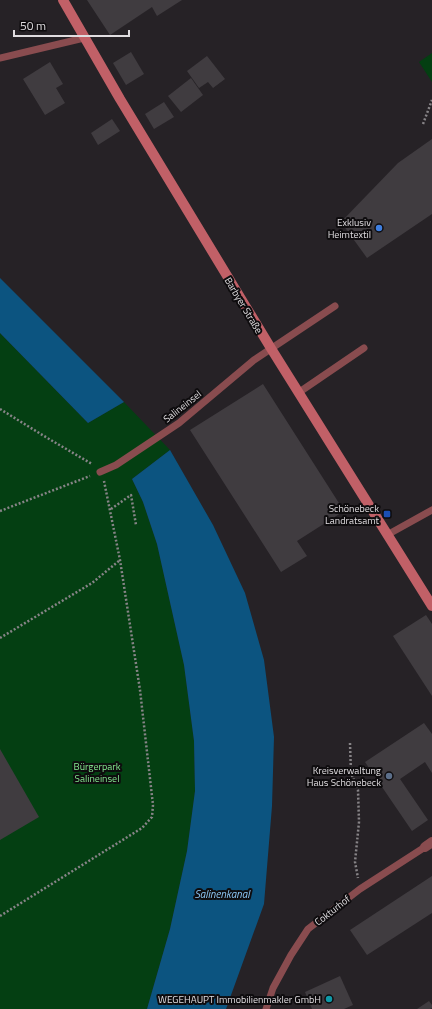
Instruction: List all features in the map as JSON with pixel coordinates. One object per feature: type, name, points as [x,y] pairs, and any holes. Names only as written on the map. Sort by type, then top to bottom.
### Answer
[{"type":"street","name":"Barbyer Straße","points":[[63,0],[84,38],[272,350],[432,606]]},
{"type":"lane","points":[[0,58],[84,38]]},
{"type":"lane","name":"Salineinsel","points":[[100,472],[116,465],[179,423],[254,360],[272,350],[335,306]]},
{"type":"lane","points":[[298,392],[364,348]]},
{"type":"lane","points":[[387,535],[432,510]]},
{"type":"lane","name":"Cokturhof","points":[[266,1009],[273,988],[291,954],[308,929],[360,889],[429,845]]},
{"type":"path","points":[[423,124],[432,100]]},
{"type":"path","points":[[0,409],[91,462],[100,472],[106,484],[120,560],[140,690],[153,805],[152,817],[142,828],[0,916]]},
{"type":"path","points":[[0,511],[100,472]]},
{"type":"path","points":[[110,509],[131,495],[136,525]]},
{"type":"path","points":[[0,638],[92,583],[120,560]]},
{"type":"path","points":[[350,744],[351,773],[358,790],[359,822],[355,862],[360,889]]},
{"type":"green space","points":[[432,53],[432,82],[419,62]]},
{"type":"green space","name":"Bürgerpark Salineinsel","points":[[0,333],[88,423],[124,402],[170,450],[132,479],[143,502],[157,544],[184,665],[194,741],[195,791],[187,851],[170,929],[147,1009],[0,1009]]},
{"type":"water","points":[[0,278],[124,402],[88,423],[0,333]]},
{"type":"water","name":"Salinenkanal","points":[[170,450],[213,525],[245,593],[264,660],[274,737],[272,806],[264,904],[226,1009],[147,1009],[170,929],[187,851],[195,791],[194,741],[184,665],[157,544],[143,502],[132,479]]},
{"type":"building","points":[[87,0],[182,0],[157,16],[152,7],[110,35]]},
{"type":"building","points":[[131,52],[144,74],[126,85],[113,63]]},
{"type":"building","points":[[207,56],[225,79],[213,88],[208,82],[199,88],[187,71]]},
{"type":"building","points":[[50,62],[63,84],[56,88],[65,103],[45,115],[23,79]]},
{"type":"building","points":[[191,78],[203,95],[181,112],[168,96]]},
{"type":"building","points":[[164,102],[174,117],[154,129],[145,114]]},
{"type":"building","points":[[112,119],[120,131],[98,145],[91,133]]},
{"type":"building","points":[[432,139],[432,214],[367,258],[341,222],[398,163]]},
{"type":"building","points":[[263,384],[344,511],[297,541],[307,556],[281,572],[190,430]]},
{"type":"building","points":[[426,615],[432,624],[432,696],[393,636]]},
{"type":"building","name":"Kreisverwaltung Haus Schönebeck","points":[[424,723],[432,734],[432,773],[425,762],[400,779],[428,820],[412,831],[365,762]]},
{"type":"building","points":[[0,749],[39,817],[0,840]]},
{"type":"building","points":[[432,876],[432,913],[367,955],[350,930]]},
{"type":"building","name":"WEGEHAUPT Immobilienmakler GmbH","points":[[340,976],[353,1005],[344,1009],[312,1009],[305,992]]},
{"type":"building","points":[[429,1001],[432,1008],[417,1009]]},
{"type":"place","name":"Exklusiv Heimtextil","points":[[379,228]]},
{"type":"place","name":"Schönebeck Landratsamt","points":[[387,514]]},
{"type":"place","name":"Kreisverwaltung Haus Schönebeck","points":[[389,776]]},
{"type":"place","name":"WEGEHAUPT Immobilienmakler GmbH","points":[[329,999]]}]
